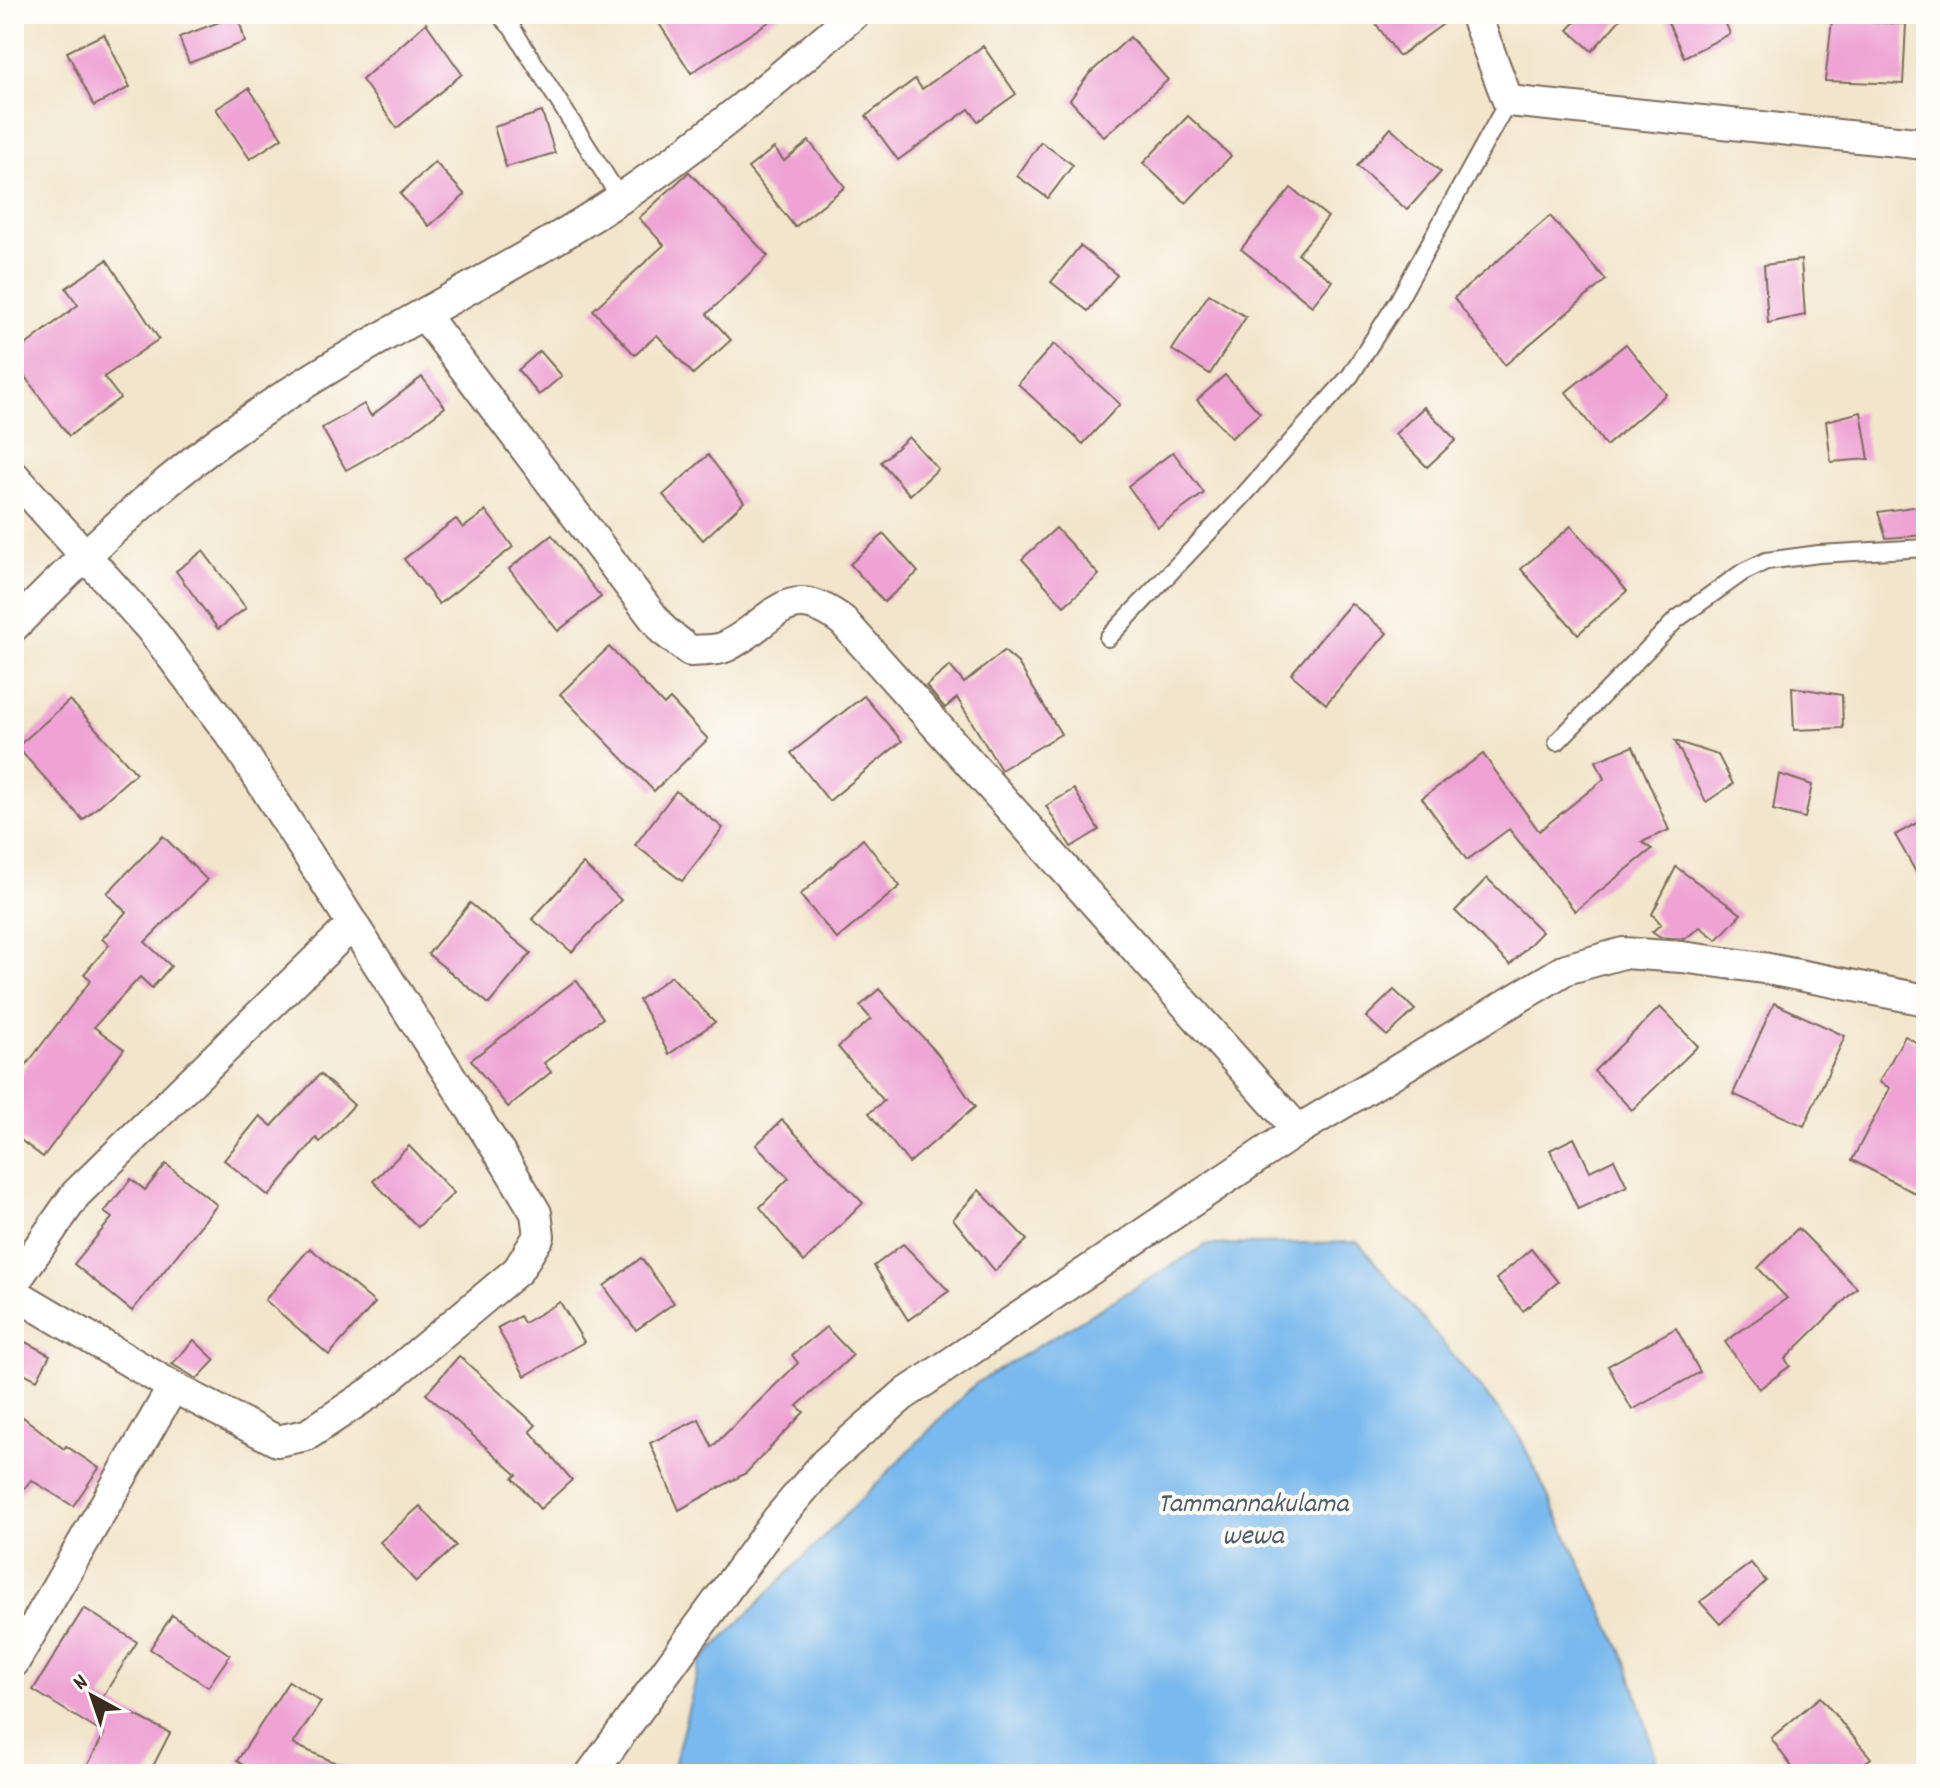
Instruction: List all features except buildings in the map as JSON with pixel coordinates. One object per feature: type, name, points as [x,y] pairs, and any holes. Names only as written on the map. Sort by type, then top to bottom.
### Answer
[{"type":"street","points":[[14,626],[84,555],[221,440],[314,378],[425,316],[620,198],[708,135],[854,14]]},
{"type":"street","points":[[1475,14],[1508,101],[1926,144]]},
{"type":"street","points":[[425,316],[663,630],[690,651],[725,648],[781,607],[802,601],[824,606],[843,621],[1298,1130]]},
{"type":"street","points":[[14,476],[151,629],[234,739],[536,1213],[539,1236],[518,1270],[480,1305],[373,1391],[307,1435],[277,1441],[173,1387],[14,1293]]},
{"type":"street","points":[[14,1283],[76,1194],[353,924]]},
{"type":"street","points":[[591,1774],[777,1520],[826,1462],[902,1396],[1298,1130],[1566,969],[1623,953],[1763,968],[1926,1000]]},
{"type":"street","points":[[14,1662],[173,1387]]},
{"type":"lane","points":[[499,14],[513,21],[620,198]]},
{"type":"lane","points":[[1108,638],[1243,496],[1350,376],[1398,301],[1508,101]]},
{"type":"lane","points":[[1557,742],[1677,619],[1743,572],[1766,561],[1819,554],[1926,548]]},
{"type":"water","name":"Tammannakulama wewa","points":[[1358,1242],[1518,1433],[1627,1662],[1661,1774],[672,1774],[700,1662],[975,1384],[1206,1245]]}]
